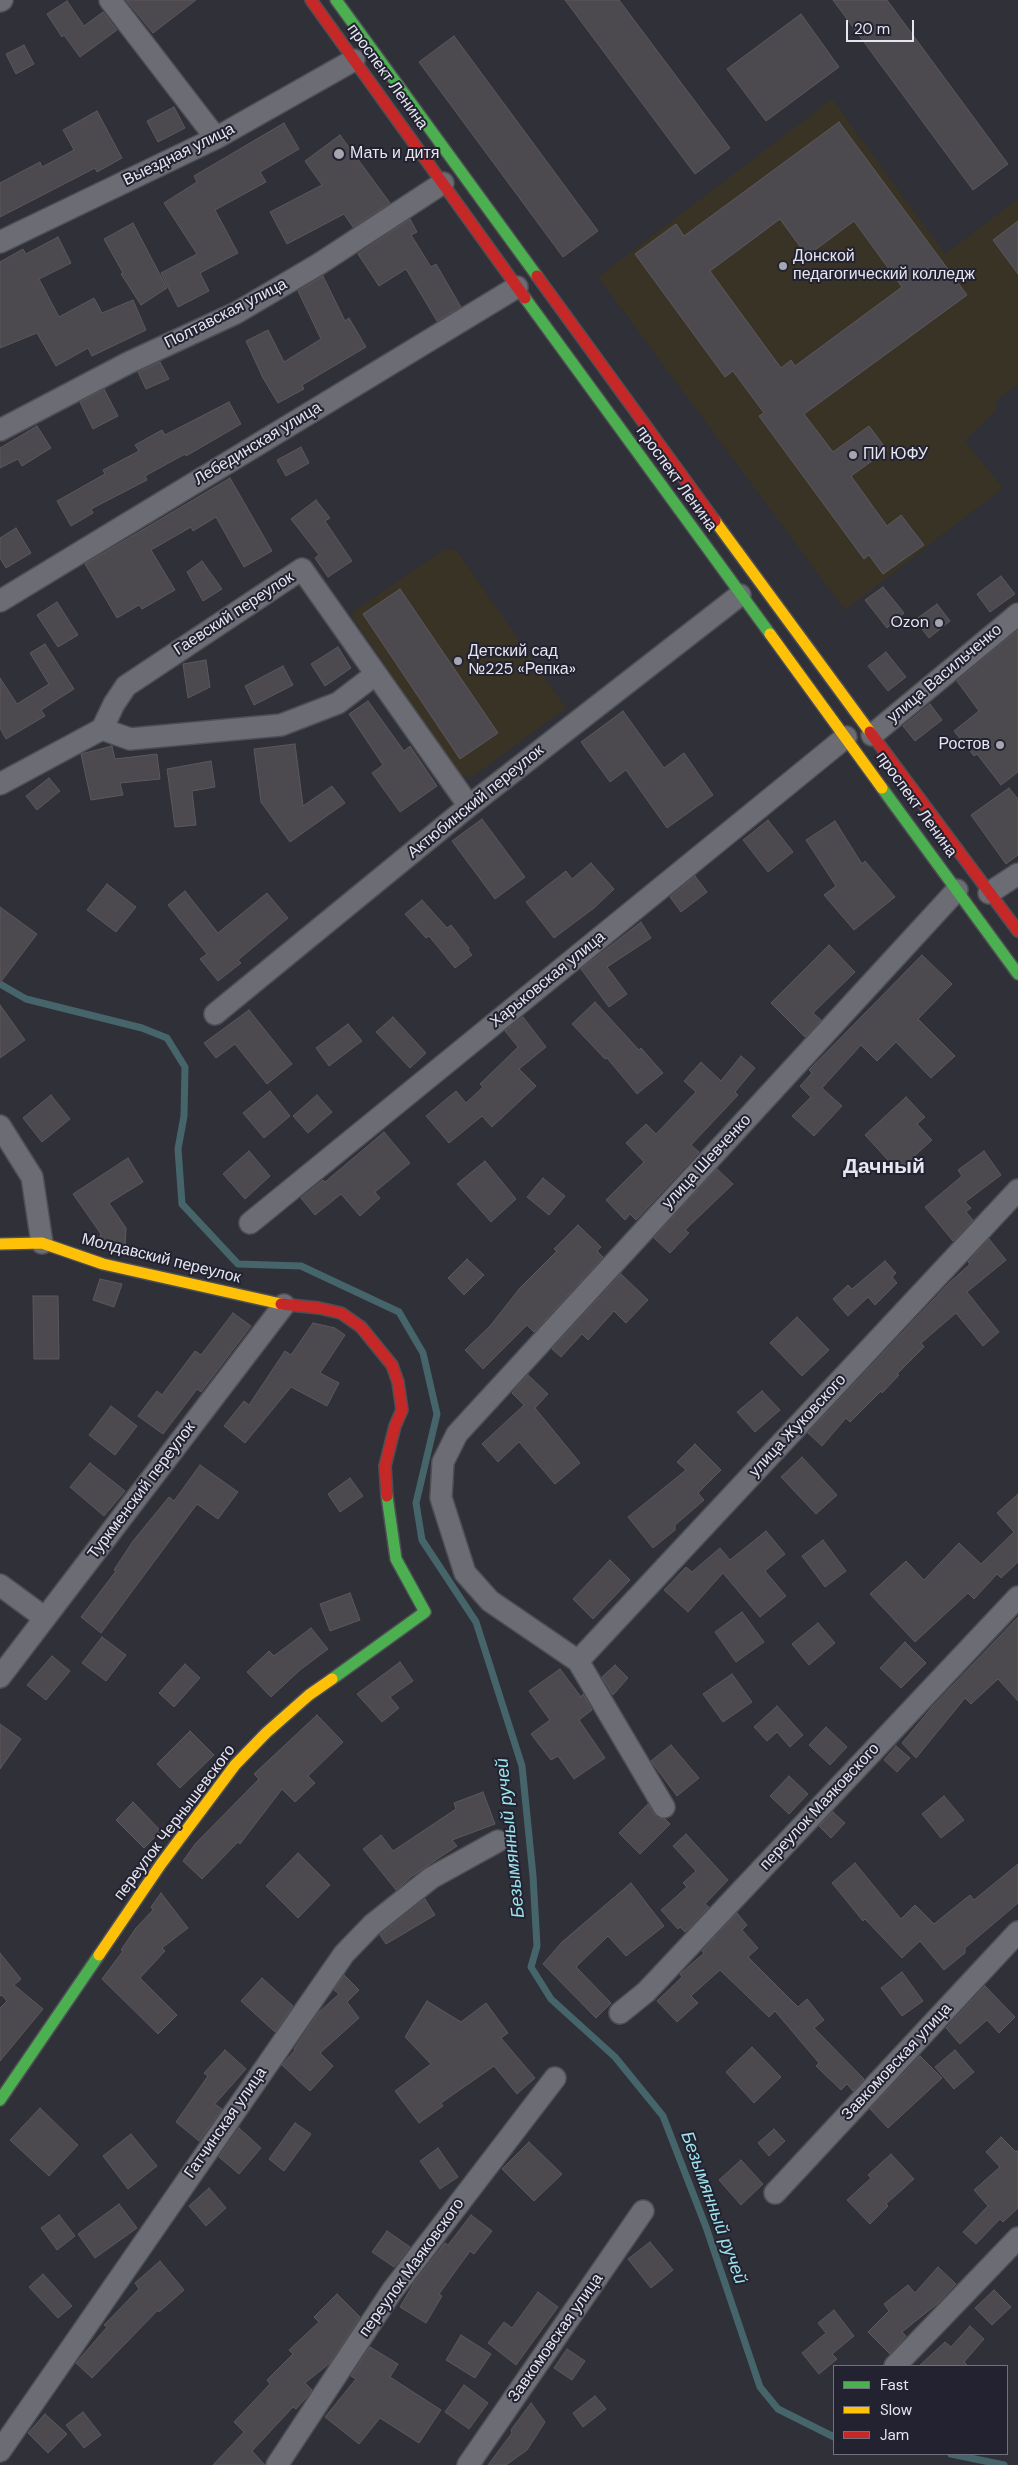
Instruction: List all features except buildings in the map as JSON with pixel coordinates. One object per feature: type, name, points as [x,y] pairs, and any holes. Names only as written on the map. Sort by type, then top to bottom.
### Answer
[{"type":"main road","name":"проспект Ленина","points":[[311,0],[740,595],[1018,974]]},
{"type":"main road","name":"проспект Ленина","points":[[336,0],[872,735],[1018,931]]},
{"type":"main road","name":"Молдавский переулок","points":[[0,1244],[42,1243],[103,1264],[284,1306],[319,1308],[341,1313],[361,1327],[392,1365],[398,1382],[402,1410],[395,1426],[386,1466],[386,1491],[396,1559],[425,1612]]},
{"type":"main road","name":"переулок Чернышевского","points":[[0,2100],[161,1864],[235,1765],[266,1733],[309,1695],[425,1612]]},
{"type":"street","points":[[110,0],[216,138]]},
{"type":"street","name":"Выездная улица","points":[[0,242],[216,138],[354,60]]},
{"type":"street","name":"Полтавская улица","points":[[0,430],[128,363],[236,313],[319,264],[444,183]]},
{"type":"street","name":"Лебединская улица","points":[[0,601],[517,287]]},
{"type":"street","name":"Гаевский переулок","points":[[102,729],[114,704],[126,686],[302,569],[469,806]]},
{"type":"street","name":"Актюбинский переулок","points":[[215,1014],[469,806],[740,595]]},
{"type":"street","name":"улица Васильченко","points":[[872,735],[1018,614]]},
{"type":"street","points":[[0,784],[102,729],[130,739],[281,725],[338,703],[376,674]]},
{"type":"street","name":"Харьковская улица","points":[[250,1223],[846,737]]},
{"type":"street","points":[[990,893],[1018,874]]},
{"type":"street","name":"улица Шевченко","points":[[578,1661],[490,1601],[465,1573],[441,1498],[443,1462],[457,1434],[957,890]]},
{"type":"street","points":[[0,1126],[32,1176],[42,1243]]},
{"type":"street","name":"улица Жуковского","points":[[578,1661],[1018,1190]]},
{"type":"street","name":"Туркменский переулок","points":[[0,1677],[284,1306]]},
{"type":"street","points":[[0,1585],[44,1618]]},
{"type":"street","name":"переулок Маяковского","points":[[620,2013],[646,1992],[1018,1596]]},
{"type":"street","points":[[578,1661],[664,1807]]},
{"type":"street","name":"Гатчинская улица","points":[[0,2451],[344,1954],[372,1924],[431,1878],[498,1841]]},
{"type":"street","name":"Завкомовская улица","points":[[775,2193],[1018,1932]]},
{"type":"street","name":"переулок Маяковского","points":[[278,2465],[392,2291],[555,2078]]},
{"type":"street","name":"Завкомовская улица","points":[[468,2465],[643,2211]]},
{"type":"street","points":[[896,2365],[1018,2238]]},
{"type":"shaded area","points":[[832,99],[945,254],[1018,199],[1018,384],[995,402],[997,410],[965,441],[1003,488],[845,610],[598,277]]},
{"type":"shaded area","name":"Детский сад №225 «Репка»","points":[[450,548],[457,551],[566,708],[471,778],[459,774],[350,614],[443,550]]},
{"type":"waterway","name":"Безымянный ручей","points":[[0,984],[26,999],[142,1028],[167,1038],[185,1067],[184,1116],[178,1149],[182,1204],[238,1264],[301,1266],[399,1312],[423,1353],[437,1414],[416,1503],[422,1540],[476,1622],[522,1766],[533,1876],[537,1946],[531,1967],[551,1999],[615,2057],[663,2116],[706,2227],[760,2387],[778,2409],[833,2436]]},
{"type":"waterway","name":"Безымянный ручей","points":[[956,2455],[1004,2465]]},
{"type":"traffic: fast","points":[[336,0],[537,276]]},
{"type":"traffic: fast","points":[[525,298],[770,634]]},
{"type":"traffic: fast","points":[[882,788],[1018,974]]},
{"type":"traffic: fast","points":[[332,1679],[425,1612],[396,1559],[387,1496]]},
{"type":"traffic: fast","points":[[0,2100],[99,1955]]},
{"type":"traffic: slow","points":[[715,521],[870,732]]},
{"type":"traffic: slow","points":[[770,634],[882,788]]},
{"type":"traffic: slow","points":[[0,1244],[42,1243],[103,1264],[281,1304]]},
{"type":"traffic: slow","points":[[99,1955],[161,1864],[235,1765],[266,1733],[309,1695],[332,1679]]},
{"type":"traffic: jam","points":[[311,0],[525,298]]},
{"type":"traffic: jam","points":[[537,276],[715,521]]},
{"type":"traffic: jam","points":[[870,732],[1018,931]]},
{"type":"traffic: jam","points":[[281,1304],[319,1308],[341,1313],[361,1327],[392,1365],[398,1382],[402,1410],[395,1426],[385,1466],[387,1496]]},
{"type":"place","name":"Мать и дитя","points":[[339,154]]},
{"type":"place","name":"Донской педагогический колледж","points":[[783,266]]},
{"type":"place","name":"ПИ ЮФУ","points":[[853,455]]},
{"type":"place","name":"Ozon","points":[[939,623]]},
{"type":"place","name":"Детский сад №225 «Репка»","points":[[458,661]]},
{"type":"place","name":"Ростов","points":[[1000,745]]},
{"type":"district","name":"Дачный","points":[[884,1167]]}]
